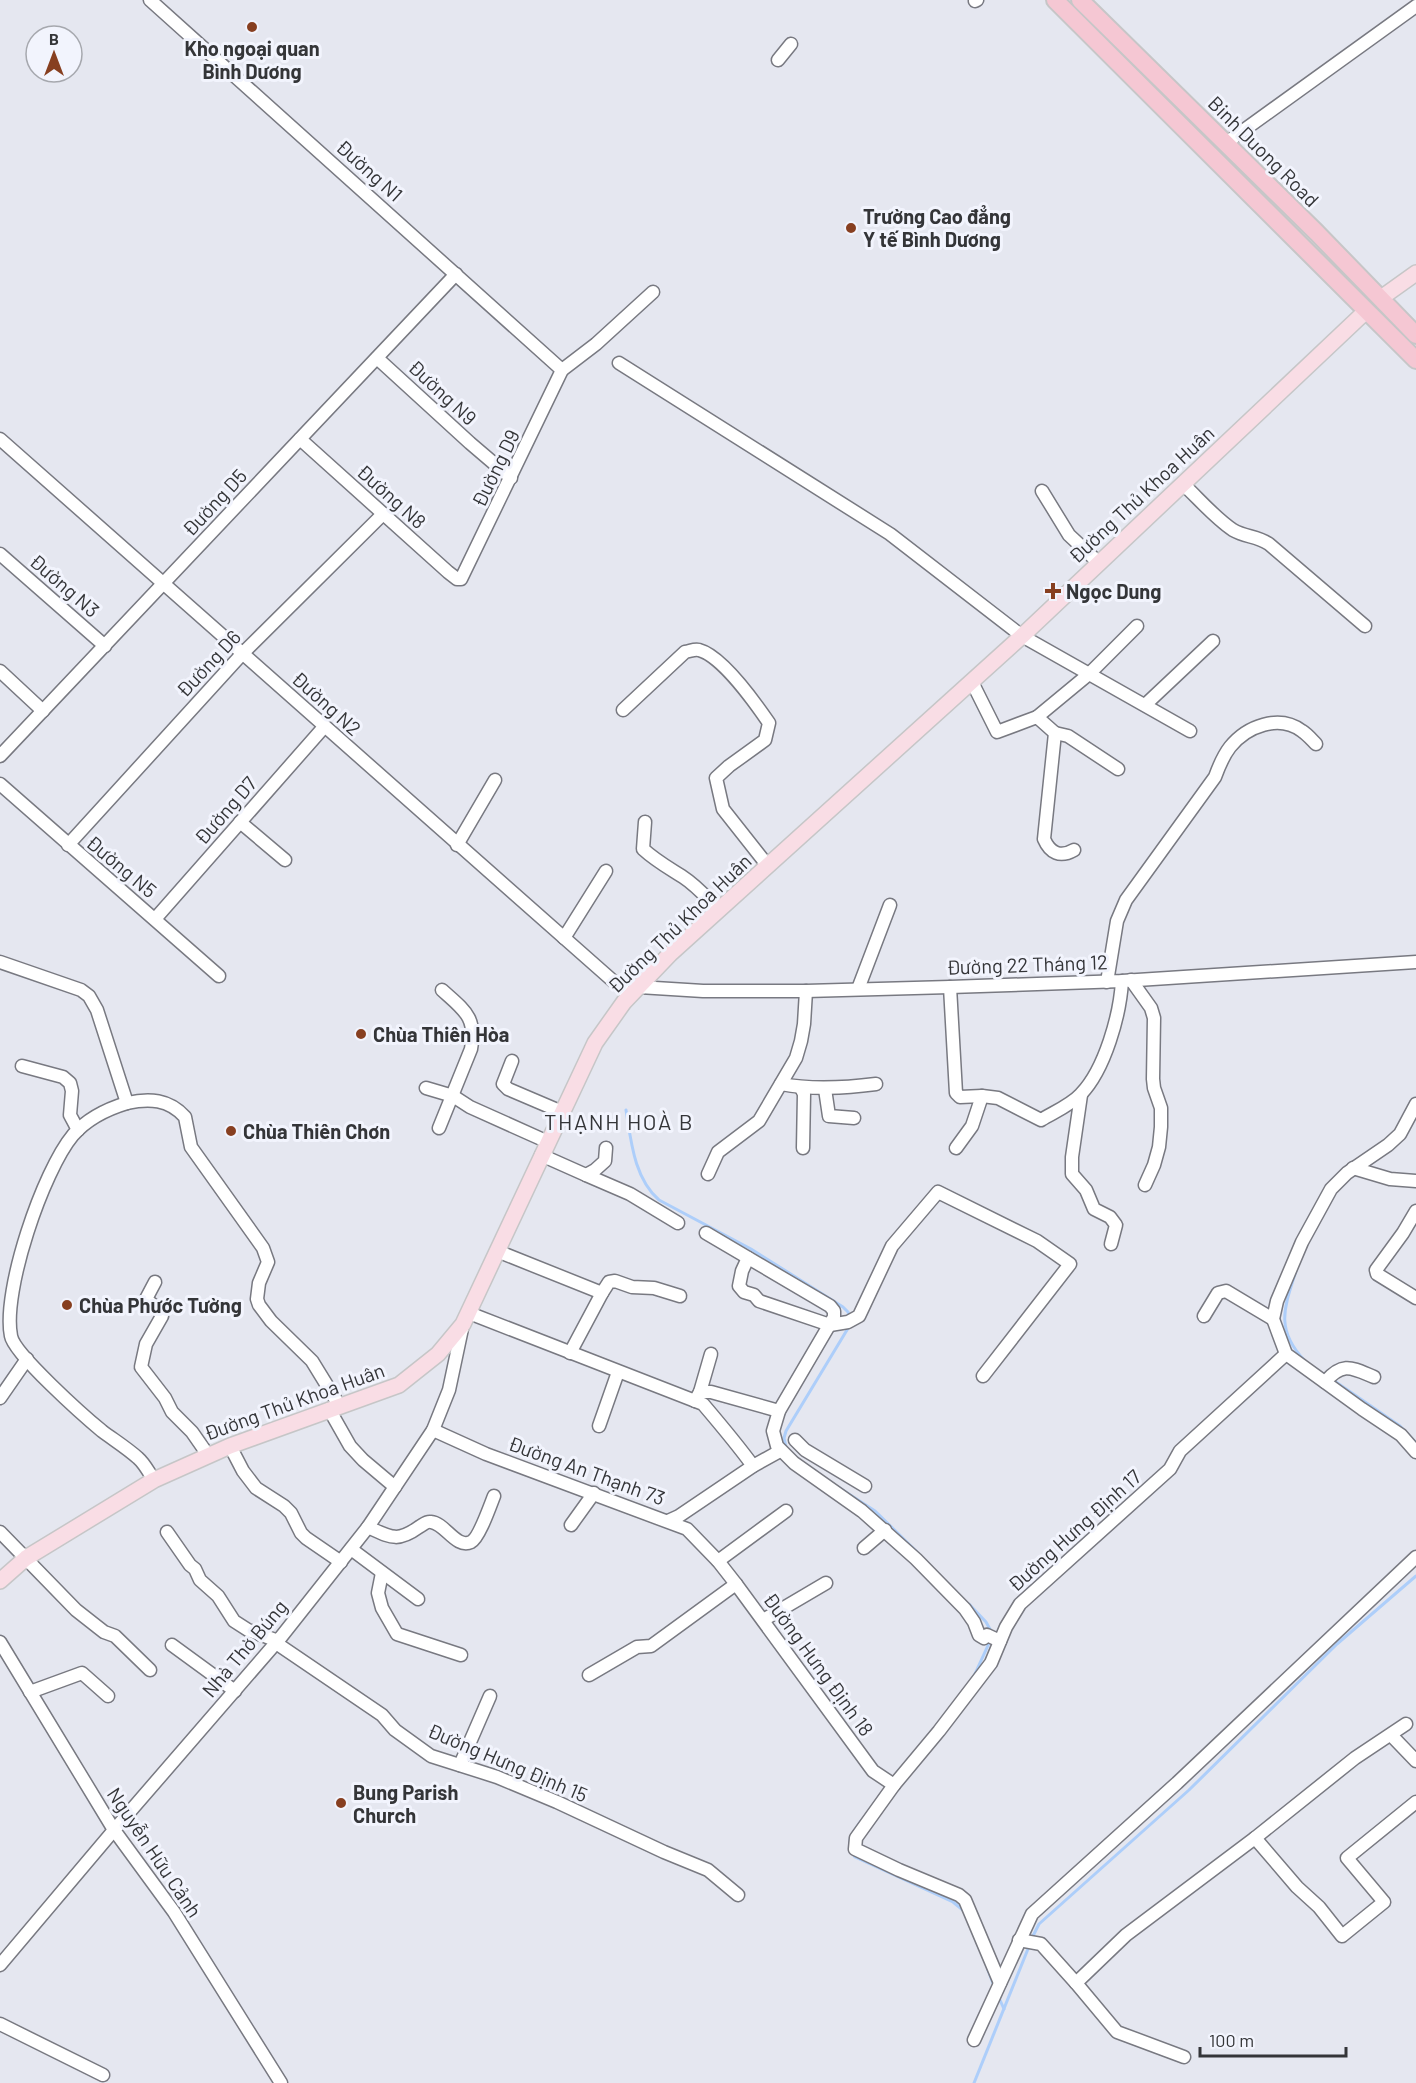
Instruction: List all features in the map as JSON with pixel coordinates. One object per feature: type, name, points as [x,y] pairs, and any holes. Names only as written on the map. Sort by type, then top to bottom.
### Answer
[{"type":"highway","name":"Binh Duong Road","points":[[1055,0],[1155,97],[1416,360]]},
{"type":"highway","name":"Binh Duong Road","points":[[1080,0],[1382,298],[1416,335]]},
{"type":"highway","points":[[1366,311],[1382,298]]},
{"type":"main road","points":[[1382,298],[1416,273]]},
{"type":"main road","name":"Đường Thủ Khoa Huân","points":[[0,1581],[26,1558],[154,1480],[230,1446],[399,1385],[438,1354],[466,1319],[595,1043],[634,991],[670,954],[1022,636],[1366,311]]},
{"type":"street","name":"Đường N1","points":[[150,0],[562,370]]},
{"type":"street","points":[[1226,143],[1416,6]]},
{"type":"street","points":[[778,60],[791,44]]},
{"type":"street","name":"Đường D5","points":[[0,756],[456,274]]},
{"type":"street","points":[[562,370],[596,345],[653,292]]},
{"type":"street","name":"Đường N9","points":[[377,358],[470,444],[511,478]]},
{"type":"street","points":[[619,363],[890,534],[1022,636],[1190,731]]},
{"type":"street","name":"Đường D9","points":[[459,579],[465,574],[562,370]]},
{"type":"street","name":"Đường N2","points":[[0,439],[457,845],[564,938],[634,991]]},
{"type":"street","name":"Đường N8","points":[[300,439],[447,572],[459,579]]},
{"type":"street","points":[[1183,484],[1231,529],[1241,534],[1259,537],[1269,544],[1365,626]]},
{"type":"street","points":[[1042,491],[1069,535],[1099,563]]},
{"type":"street","name":"Đường D6","points":[[68,845],[242,654],[383,514]]},
{"type":"street","name":"Đường N3","points":[[0,554],[105,646]]},
{"type":"street","points":[[972,682],[997,732],[1037,717],[1089,674],[1137,626]]},
{"type":"street","points":[[1145,705],[1213,641]]},
{"type":"street","points":[[623,710],[686,652],[696,649],[706,653],[745,688],[769,723],[765,740],[716,778],[723,809],[768,866]]},
{"type":"street","points":[[0,671],[43,711]]},
{"type":"street","points":[[1037,717],[1055,733],[1068,736],[1119,769]]},
{"type":"street","points":[[1107,981],[1117,921],[1126,900],[1215,777],[1222,759],[1231,746],[1243,734],[1270,723],[1279,722],[1287,723],[1303,731],[1316,744]]},
{"type":"street","name":"Đường D7","points":[[155,919],[324,727]]},
{"type":"street","points":[[1055,733],[1044,839],[1049,848],[1058,854],[1074,850]]},
{"type":"street","points":[[457,845],[495,780]]},
{"type":"street","name":"Đường N5","points":[[0,784],[219,976]]},
{"type":"street","points":[[240,822],[285,860]]},
{"type":"street","points":[[645,822],[643,849],[658,863],[684,878],[719,910]]},
{"type":"street","points":[[564,938],[606,871]]},
{"type":"street","points":[[858,989],[890,905]]},
{"type":"street","points":[[0,962],[81,990],[89,996],[101,1021],[127,1103]]},
{"type":"street","name":"Đường 22 Tháng 12","points":[[634,991],[806,991],[1127,981],[1416,962]]},
{"type":"street","points":[[1111,1244],[1116,1225],[1110,1217],[1094,1209],[1086,1190],[1072,1174],[1072,1157],[1081,1095],[1104,1058],[1127,981]]},
{"type":"street","points":[[1127,981],[1151,1008],[1154,1018],[1154,1088],[1161,1108],[1159,1147],[1154,1165],[1144,1185]]},
{"type":"street","points":[[950,987],[956,1093],[960,1097],[998,1098],[1041,1120],[1081,1095]]},
{"type":"street","points":[[439,1128],[471,1049],[474,1030],[463,1009],[442,990]]},
{"type":"street","points":[[708,1174],[718,1152],[759,1121],[796,1058],[801,1041],[806,991]]},
{"type":"street","points":[[512,1061],[503,1084],[508,1089],[562,1112]]},
{"type":"street","points":[[22,1066],[63,1077],[70,1083],[72,1091],[70,1115],[78,1130]]},
{"type":"street","points":[[781,1084],[825,1089],[876,1084]]},
{"type":"street","points":[[426,1088],[453,1095],[470,1107],[545,1148],[586,1175],[630,1194],[678,1223]]},
{"type":"street","points":[[801,1088],[804,1094],[802,1148]]},
{"type":"street","points":[[825,1089],[829,1116],[854,1118]]},
{"type":"street","points":[[956,1148],[972,1126],[982,1096]]},
{"type":"street","points":[[154,1480],[141,1460],[102,1431],[19,1352],[11,1338],[12,1296],[31,1219],[58,1159],[78,1130],[85,1124],[109,1108],[136,1100],[154,1100],[165,1103],[185,1117],[191,1147],[263,1248],[268,1262],[259,1283],[257,1299],[259,1305],[271,1321],[312,1361],[350,1446],[395,1487]]},
{"type":"street","points":[[1416,1104],[1400,1134],[1388,1145],[1353,1168],[1331,1189],[1309,1227],[1277,1301],[1274,1319],[1286,1354],[1329,1378],[1362,1409],[1401,1435],[1416,1452]]},
{"type":"street","points":[[586,1175],[605,1161],[606,1148]]},
{"type":"street","points":[[1353,1168],[1390,1179],[1416,1181]]},
{"type":"street","points":[[748,1258],[742,1270],[739,1286],[741,1289],[754,1295],[759,1301],[830,1325],[848,1322],[859,1316],[892,1246],[938,1192],[1037,1241],[1070,1264],[983,1376]]},
{"type":"street","points":[[1416,1211],[1376,1272],[1416,1298]]},
{"type":"street","points":[[706,1233],[831,1306],[834,1317],[779,1411],[773,1431],[780,1451],[865,1486]]},
{"type":"street","points":[[497,1251],[602,1293]]},
{"type":"street","points":[[570,1353],[606,1284],[615,1281],[632,1287],[660,1289],[680,1296]]},
{"type":"street","points":[[154,1282],[146,1299],[159,1310],[162,1316],[146,1344],[141,1367],[165,1398],[172,1412],[192,1432],[208,1455]]},
{"type":"street","points":[[1204,1316],[1218,1293],[1226,1291],[1274,1319]]},
{"type":"street","points":[[466,1319],[697,1397],[753,1466]]},
{"type":"street","name":"Nhà Thờ Búng","points":[[0,1965],[277,1642],[368,1527],[432,1430],[449,1390],[466,1319]]},
{"type":"street","points":[[697,1397],[711,1354]]},
{"type":"street","name":"Đường Hưng Định 17","points":[[1000,1983],[964,1899],[855,1849],[856,1838],[894,1785],[991,1663],[1006,1627],[1020,1604],[1170,1469],[1180,1451],[1286,1354]]},
{"type":"street","points":[[0,1398],[27,1359]]},
{"type":"street","points":[[1329,1378],[1337,1370],[1347,1367],[1374,1377]]},
{"type":"street","points":[[599,1426],[618,1372]]},
{"type":"street","points":[[697,1397],[711,1392],[779,1411]]},
{"type":"street","name":"Đường An Thạnh 73","points":[[432,1430],[486,1454],[687,1529],[718,1561]]},
{"type":"street","points":[[795,1440],[798,1458],[885,1530],[916,1559],[965,1609],[979,1635],[1000,1641]]},
{"type":"street","points":[[230,1446],[243,1471],[256,1488],[291,1513],[306,1538],[341,1562]]},
{"type":"street","points":[[668,1521],[780,1451]]},
{"type":"street","points":[[571,1525],[594,1493]]},
{"type":"street","points":[[368,1527],[389,1537],[397,1538],[405,1536],[424,1523],[431,1522],[440,1525],[462,1543],[468,1543],[475,1539],[494,1496]]},
{"type":"street","points":[[718,1561],[786,1511]]},
{"type":"street","points":[[864,1548],[885,1530]]},
{"type":"street","points":[[0,1532],[76,1610],[104,1632],[114,1636],[150,1670]]},
{"type":"street","name":"Đường Hưng Định 15","points":[[167,1532],[195,1569],[200,1580],[218,1596],[234,1621],[248,1630],[277,1642],[382,1715],[394,1730],[431,1756],[497,1777],[708,1870],[738,1895]]},
{"type":"street","points":[[351,1550],[418,1599]]},
{"type":"street","points":[[974,2040],[1022,1941],[1032,1914],[1177,1783],[1416,1557]]},
{"type":"street","name":"Đường Hưng Định 18","points":[[718,1561],[873,1771],[894,1785]]},
{"type":"street","points":[[382,1573],[378,1593],[390,1624],[397,1634],[461,1654]]},
{"type":"street","points":[[763,1620],[826,1583]]},
{"type":"street","points":[[589,1675],[637,1647],[651,1646],[736,1584]]},
{"type":"street","name":"Nguyễn Hữu Cảnh","points":[[0,1642],[114,1830],[174,1912],[281,2083]]},
{"type":"street","points":[[172,1645],[235,1690]]},
{"type":"street","points":[[30,1692],[82,1673],[108,1696]]},
{"type":"street","points":[[460,1765],[490,1696]]},
{"type":"street","points":[[1076,1983],[1125,1935],[1255,1838],[1355,1758],[1406,1724]]},
{"type":"street","points":[[1391,1735],[1416,1761]]},
{"type":"street","points":[[1255,1838],[1297,1887],[1319,1907],[1342,1936],[1384,1902],[1347,1858],[1416,1802]]},
{"type":"street","points":[[1022,1941],[1037,1941],[1041,1944],[1117,2032],[1184,2057]]},
{"type":"street","points":[[0,2024],[103,2075]]},
{"type":"waterway","points":[[626,1110],[639,1170],[644,1181],[659,1200],[751,1249],[843,1307],[850,1318]]},
{"type":"waterway","points":[[1296,1271],[1288,1296],[1286,1329],[1289,1339],[1305,1361]]},
{"type":"waterway","points":[[786,1447],[784,1438],[786,1431],[850,1325]]},
{"type":"waterway","points":[[1333,1380],[1400,1426],[1416,1443]]},
{"type":"waterway","points":[[838,1487],[875,1511],[916,1551]]},
{"type":"waterway","points":[[1032,1938],[1039,1924],[1189,1790],[1337,1644],[1416,1576]]},
{"type":"waterway","points":[[969,1604],[986,1622],[991,1631]]},
{"type":"waterway","points":[[974,1676],[990,1641]]},
{"type":"waterway","points":[[861,1821],[850,1838],[850,1847],[855,1857],[953,1902],[964,1911]]},
{"type":"waterway","points":[[974,2083],[1030,1944]]},
{"type":"waterway","points":[[988,1970],[994,1986]]},
{"type":"waterway","points":[[999,1998],[1004,2009]]},
{"type":"place","name":"Kho ngoại quan Bình Dương","points":[[252,27]]},
{"type":"place","name":"Trường Cao đẳng Y tế Bình Dương","points":[[851,228]]},
{"type":"place","name":"Ngọc Dung","points":[[1053,591]]},
{"type":"place","name":"Chùa Thiên Hòa","points":[[361,1034]]},
{"type":"place","name":"Chùa Thiên Chơn","points":[[231,1131]]},
{"type":"place","name":"Chùa Phước Tường","points":[[67,1305]]},
{"type":"place","name":"Bung Parish Church","points":[[341,1803]]},
{"type":"district","name":"THẠNH HOÀ B","points":[[619,1121]]}]
